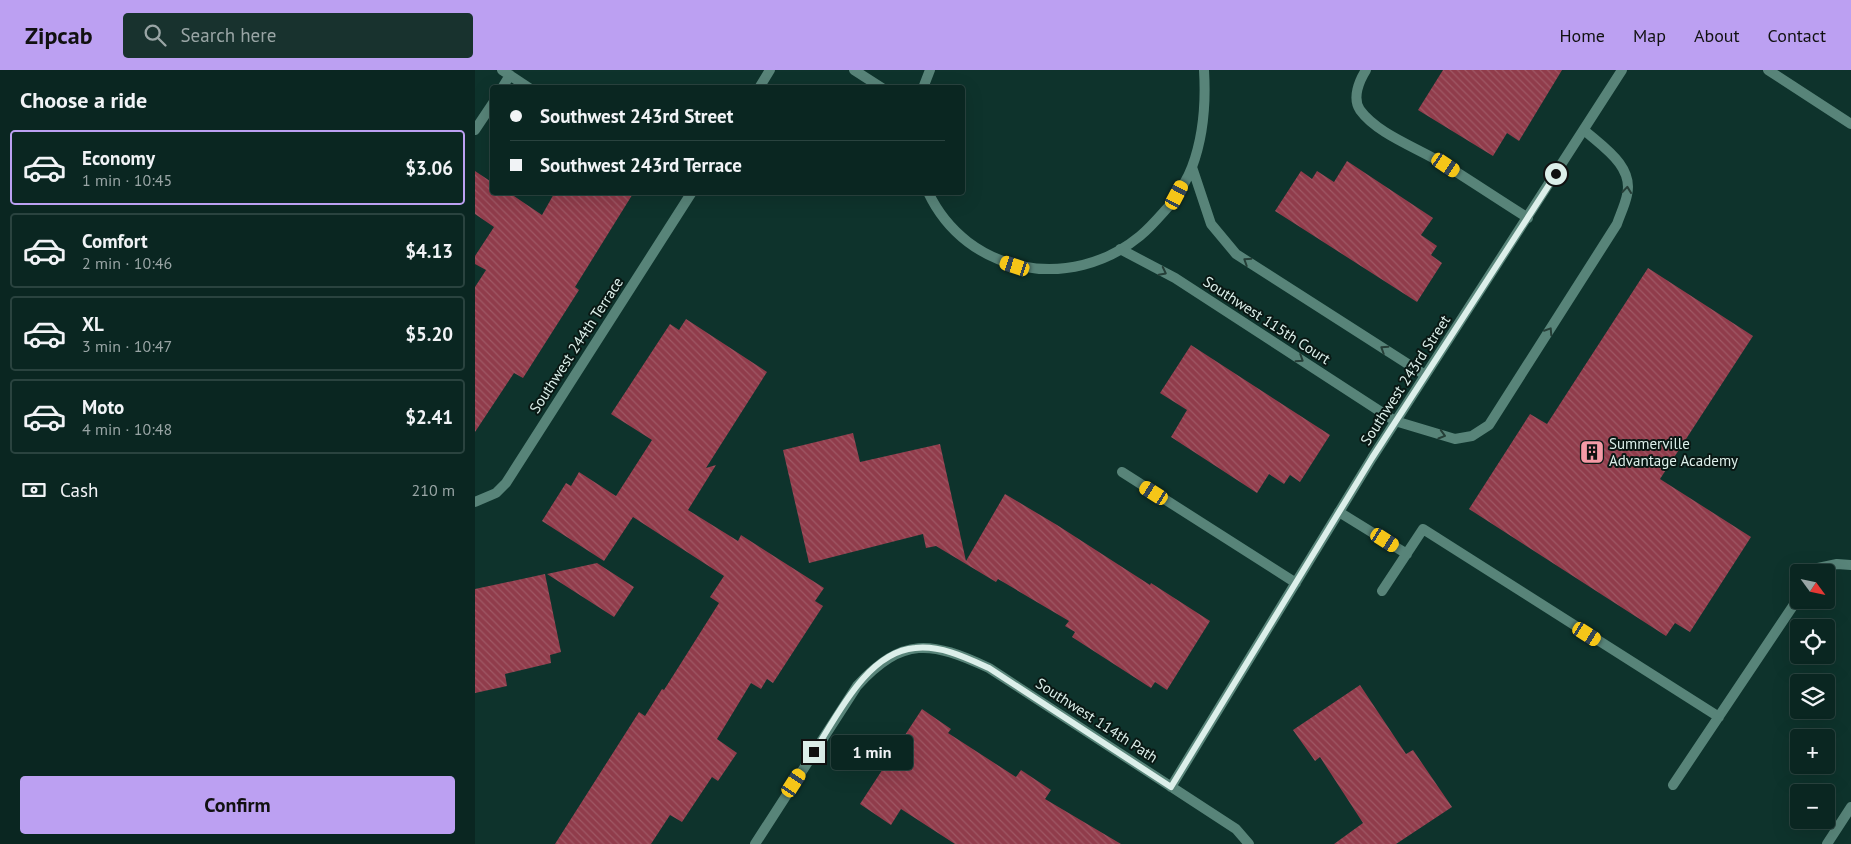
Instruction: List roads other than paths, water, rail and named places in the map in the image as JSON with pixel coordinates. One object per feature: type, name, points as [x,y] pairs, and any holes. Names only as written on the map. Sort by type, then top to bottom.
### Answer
[{"type":"street","points":[[761,85],[770,70]]},
{"type":"street","points":[[854,70],[877,85]]},
{"type":"street","points":[[924,85],[930,70]]},
{"type":"street","points":[[930,195],[947,223],[963,239],[982,253],[1015,266],[1057,268],[1088,264],[1120,249],[1140,236],[1161,215],[1177,195],[1192,167],[1203,130],[1206,97],[1204,70]]},
{"type":"street","points":[[1366,70],[1359,82],[1357,95],[1359,108],[1370,120],[1389,133],[1446,165],[1528,218]]},
{"type":"street","name":"Southwest 243rd Street","points":[[1171,787],[1395,422],[1622,70]]},
{"type":"street","points":[[1768,70],[1851,124]]},
{"type":"street","points":[[506,73],[524,85]]},
{"type":"street","points":[[475,130],[490,108]]},
{"type":"street","name":"Southwest 115th Court","points":[[1120,249],[1175,278],[1395,422],[1455,439],[1472,436],[1489,425],[1617,224],[1628,193],[1628,176],[1617,159],[1584,130]]},
{"type":"street","points":[[1192,167],[1211,224],[1236,254],[1425,375]]},
{"type":"street","name":"Southwest 244th Terrace","points":[[475,502],[496,493],[506,483],[690,195]]},
{"type":"street","points":[[1122,472],[1296,583]]},
{"type":"street","points":[[1339,512],[1407,554]]},
{"type":"street","points":[[1382,591],[1423,529],[1719,718]]},
{"type":"street","points":[[1835,564],[1851,565]]},
{"type":"street","points":[[1673,785],[1791,609]]},
{"type":"street","name":"Southwest 114th Path","points":[[755,844],[857,686],[874,667],[893,654],[915,648],[939,650],[964,657],[989,668],[1237,829],[1249,844]]},
{"type":"street","points":[[1827,844],[1851,807]]},
{"type":"place","name":"Summerville Advantage Academy","points":[[1592,452]]}]
